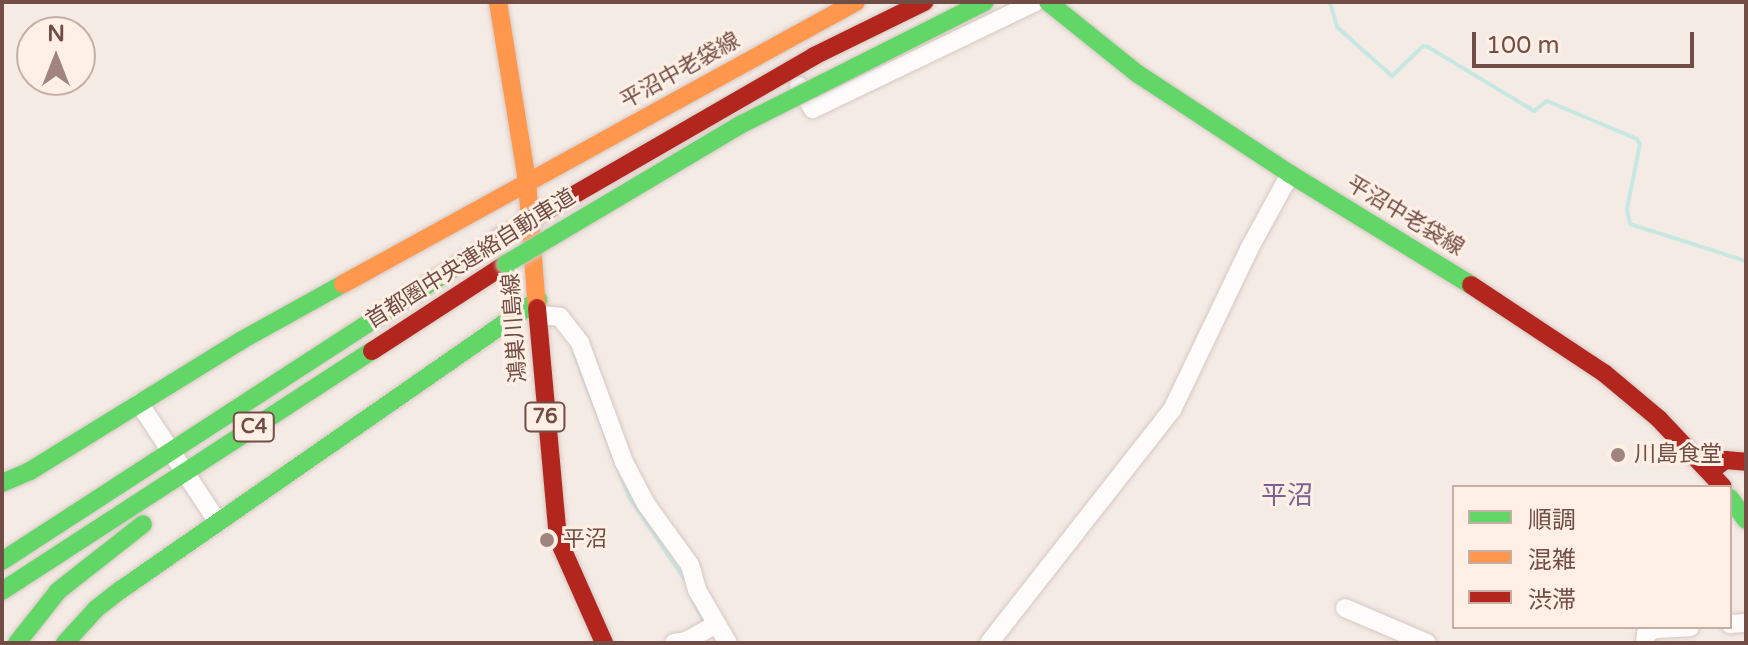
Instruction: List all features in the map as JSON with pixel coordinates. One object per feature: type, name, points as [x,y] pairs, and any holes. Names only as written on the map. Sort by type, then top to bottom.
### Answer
[{"type":"main road","name":"鴻巣川島線","points":[[498,2],[527,182],[553,514],[558,539],[604,643]]},
{"type":"main road","name":"平沼中老袋線","points":[[2,483],[30,471],[242,340],[856,2]]},
{"type":"main road","name":"首都圏中央連絡自動車道","points":[[2,561],[501,237],[789,70],[924,2]]},
{"type":"main road","name":"首都圏中央連絡自動車道","points":[[2,591],[190,480],[353,360],[506,264],[754,118],[985,2]]},
{"type":"main road","name":"平沼中老袋線","points":[[1048,2],[1138,74],[1290,174],[1555,338],[1633,396],[1711,471],[1722,485]]},
{"type":"main road","points":[[65,643],[96,609],[217,521],[539,308]]},
{"type":"main road","points":[[1711,471],[1725,460],[1746,462]]},
{"type":"main road","points":[[17,643],[58,591],[112,545],[165,508],[190,480]]},
{"type":"main road","points":[[1732,501],[1746,520]]},
{"type":"main road","points":[[2,542],[33,526],[60,523]]},
{"type":"street","points":[[779,43],[813,109],[1035,2]]},
{"type":"street","points":[[989,643],[1172,410],[1249,249],[1290,174]]},
{"type":"street","points":[[539,308],[560,317],[580,343],[624,462],[646,504],[690,565],[711,628],[728,643]]},
{"type":"street","points":[[139,403],[217,521]]},
{"type":"street","points":[[1345,608],[1427,643]]},
{"type":"street","points":[[674,643],[711,628]]},
{"type":"waterway","points":[[1330,2],[1337,27],[1392,76],[1423,46],[1428,47],[1534,111],[1547,101],[1637,139],[1640,144],[1627,209],[1630,224],[1746,261]]},
{"type":"waterway","points":[[574,353],[629,497],[685,580]]},
{"type":"waterway","points":[[691,596],[704,623]]},
{"type":"traffic: fast","points":[[506,264],[740,125],[985,2]]},
{"type":"traffic: fast","points":[[1048,2],[1138,74],[1290,174],[1471,285]]},
{"type":"traffic: fast","points":[[2,561],[501,237]]},
{"type":"traffic: fast","points":[[2,483],[30,471],[242,340],[343,284]]},
{"type":"traffic: fast","points":[[65,643],[96,609],[122,589],[538,300]]},
{"type":"traffic: fast","points":[[2,591],[372,351]]},
{"type":"traffic: fast","points":[[1732,501],[1746,520]]},
{"type":"traffic: fast","points":[[17,643],[58,591],[143,524]]},
{"type":"traffic: slow","points":[[498,2],[527,182],[537,308]]},
{"type":"traffic: slow","points":[[343,284],[856,2]]},
{"type":"traffic: jam","points":[[501,237],[814,56],[924,2]]},
{"type":"traffic: jam","points":[[372,351],[506,264]]},
{"type":"traffic: jam","points":[[1471,285],[1604,373],[1659,419],[1721,485]]},
{"type":"traffic: jam","points":[[537,308],[558,539],[604,643]]},
{"type":"traffic: jam","points":[[1711,471],[1725,460],[1746,462]]},
{"type":"place","name":"川島食堂","points":[[1618,455]]},
{"type":"place","name":"平沼","points":[[547,540]]},
{"type":"district","name":"平沼","points":[[1287,496]]}]
